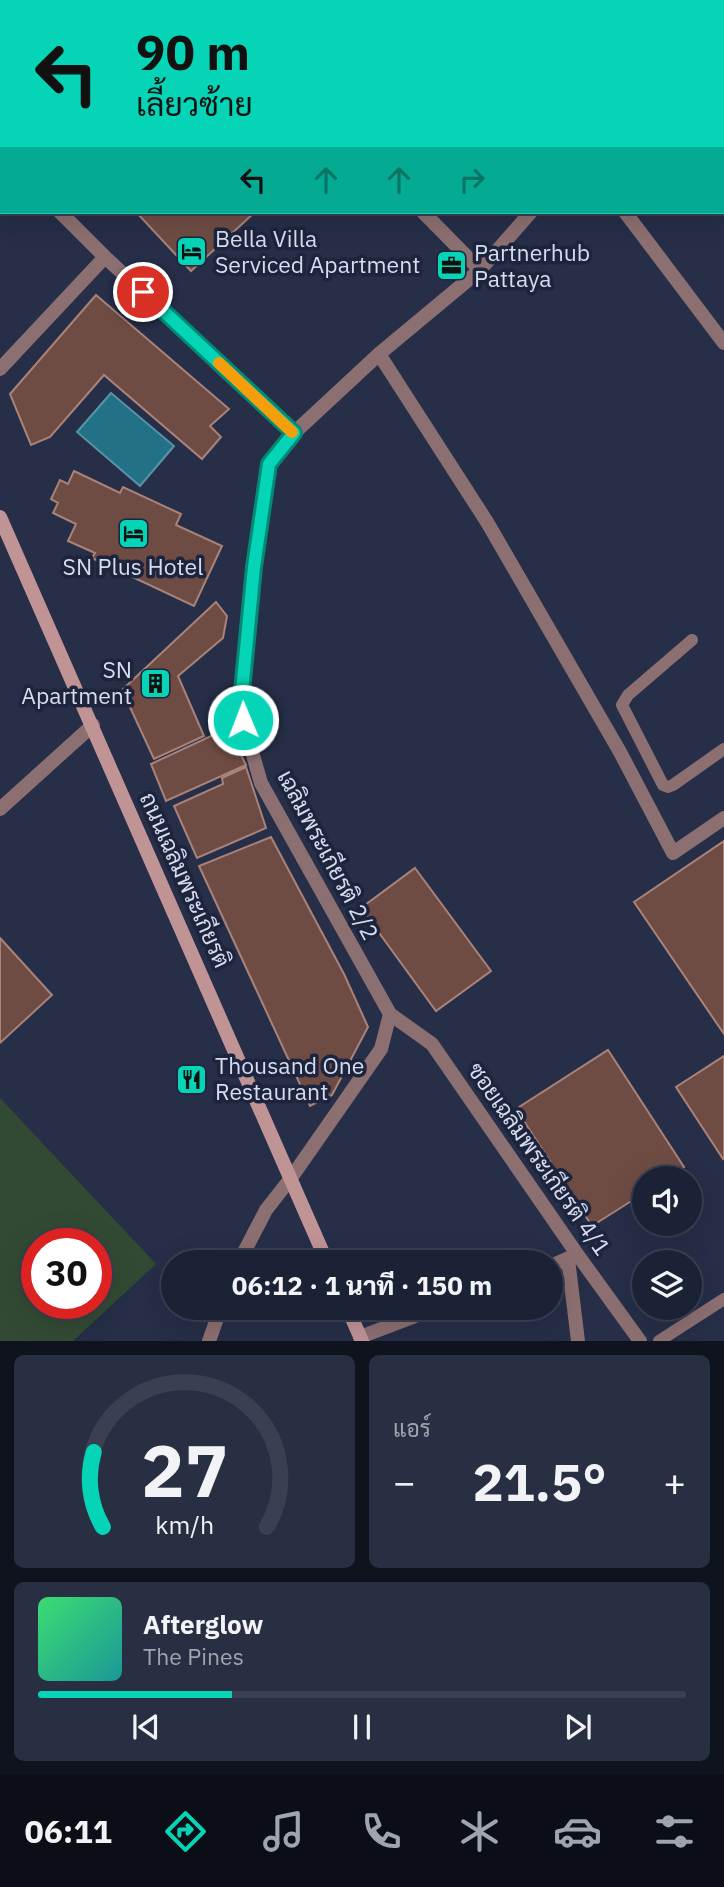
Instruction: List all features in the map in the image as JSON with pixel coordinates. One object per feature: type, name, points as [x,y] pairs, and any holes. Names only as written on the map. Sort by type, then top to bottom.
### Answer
[{"type":"main road","name":"ถนนเฉลิมพระเกียรติ","points":[[0,517],[322,1250]]},
{"type":"main road","points":[[353,1320],[361,1339]]},
{"type":"street","points":[[62,214],[294,433]]},
{"type":"street","points":[[425,214],[480,270]]},
{"type":"street","name":"เฉลิมพระเกียรติ 2/2","points":[[390,1014],[261,783],[243,720],[242,691],[254,567],[269,464],[294,433],[379,354],[480,270],[529,214]]},
{"type":"street","points":[[627,214],[724,343]]},
{"type":"street","points":[[0,369],[105,257]]},
{"type":"street","points":[[379,354],[487,522],[620,752],[673,853],[724,818]]},
{"type":"street","points":[[0,809],[93,725]]},
{"type":"street","points":[[245,1250],[266,1210],[382,1049],[390,1014]]},
{"type":"street","name":"ซอยเฉลิมพระเกียรติ 4/1","points":[[390,1014],[432,1044],[573,1257],[640,1341]]},
{"type":"street","points":[[563,1261],[573,1257],[578,1341]]},
{"type":"street","points":[[209,1341],[216,1320]]},
{"type":"street","points":[[361,1339],[407,1320]]},
{"type":"lane","points":[[692,640],[624,700],[622,705],[663,785],[668,788],[724,749]]},
{"type":"lane","points":[[620,752],[638,738]]},
{"type":"lane","points":[[659,1341],[724,1299]]},
{"type":"green space","points":[[0,1098],[156,1264],[112,1305],[112,1228],[21,1228],[21,1319],[97,1319],[73,1341],[0,1341]]},
{"type":"water","points":[[111,393],[174,446],[140,486],[77,432]]},
{"type":"building","name":"Bella Villa Serviced Apartment","points":[[138,214],[253,214],[191,271]]},
{"type":"building","points":[[96,295],[229,409],[210,426],[221,437],[202,459],[104,375],[50,437],[31,445],[10,394]]},
{"type":"building","name":"SN Plus Hotel","points":[[74,471],[120,493],[123,487],[181,514],[176,525],[222,546],[194,606],[92,558],[95,553],[68,541],[76,524],[53,513],[58,503],[51,499],[60,480],[68,484]]},
{"type":"building","name":"SN Apartment","points":[[216,602],[227,616],[223,638],[178,676],[204,736],[154,759],[122,690]]},
{"type":"building","points":[[228,728],[246,765],[166,801],[151,764]]},
{"type":"building","points":[[246,767],[266,828],[197,858],[174,806],[223,784],[222,778]]},
{"type":"building","points":[[271,837],[344,974],[368,1027],[332,1095],[310,1106],[199,866]]},
{"type":"building","points":[[724,841],[724,1034],[634,902]]},
{"type":"building","points":[[415,868],[491,971],[436,1011],[361,908]]},
{"type":"building","points":[[0,938],[52,995],[0,1043]]},
{"type":"building","points":[[608,1050],[683,1166],[632,1166],[632,1201],[592,1226],[516,1109]]},
{"type":"building","points":[[724,1056],[724,1158],[723,1159],[676,1087]]},
{"type":"slow traffic","points":[[219,363],[292,432]]},
{"type":"place","name":"Bella Villa Serviced Apartment","points":[[192,252]]},
{"type":"place","name":"Partnerhub Pattaya","points":[[451,266]]},
{"type":"place","name":"SN Plus Hotel","points":[[133,533]]},
{"type":"place","name":"SN Apartment","points":[[155,683]]},
{"type":"place","name":"Thousand One Restaurant","points":[[192,1079]]},
{"type":"route","points":[[143,292],[294,433],[269,464],[254,567],[242,691],[243,720]]}]
